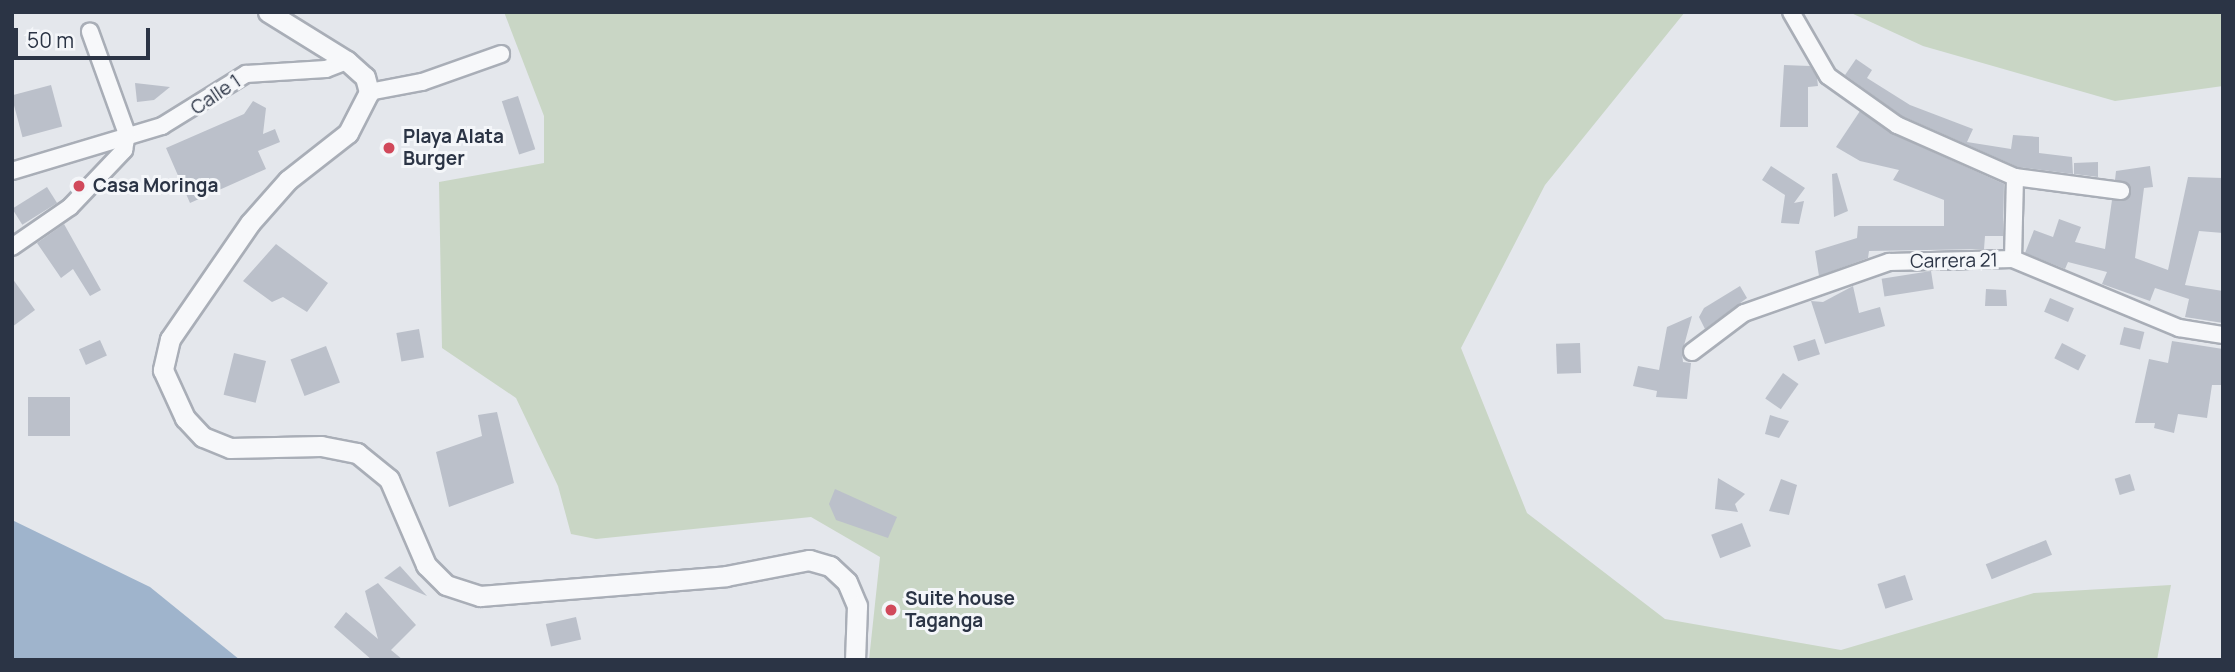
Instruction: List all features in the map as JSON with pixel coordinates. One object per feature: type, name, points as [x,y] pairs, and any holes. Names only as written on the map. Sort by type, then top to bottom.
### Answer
[{"type":"street","points":[[268,12],[347,61],[365,77],[369,92],[348,132],[288,180],[250,223],[170,339],[163,370],[185,418],[203,437],[230,448],[321,446],[357,453],[389,479],[426,565],[446,585],[480,596],[726,576],[809,560],[830,566],[847,582],[857,606],[855,660]]},
{"type":"street","points":[[1791,12],[1828,76],[1896,125],[2015,177],[2121,191]]},
{"type":"street","points":[[12,247],[112,166],[127,134],[90,32]]},
{"type":"street","points":[[369,92],[422,82],[501,54]]},
{"type":"street","name":"Calle 1","points":[[12,171],[188,114],[246,74],[326,68],[347,61]]},
{"type":"street","points":[[2013,259],[2015,177]]},
{"type":"street","name":"Carrera 21","points":[[1692,352],[1744,313],[1889,262],[2013,259],[2179,328],[2223,335]]},
{"type":"green space","points":[[504,12],[1685,12],[1545,185],[1461,348],[1527,513],[1665,619],[1841,650],[2034,593],[2171,585],[2157,660],[869,660],[880,557],[811,517],[596,539],[571,534],[558,486],[516,398],[442,348],[439,182],[544,163],[544,116]]},
{"type":"green space","points":[[1849,12],[2223,12],[2223,86],[2115,101],[1923,46]]},
{"type":"water","points":[[12,520],[150,587],[240,660],[12,660]]},
{"type":"building","points":[[1856,59],[1872,70],[1867,78],[1910,105],[1973,129],[1967,142],[2011,149],[2013,135],[2039,137],[2039,153],[2072,157],[2073,174],[2018,167],[1902,116],[1845,75]]},
{"type":"building","points":[[1784,65],[1810,66],[1817,77],[1818,86],[1808,87],[1808,127],[1780,127]]},
{"type":"building","points":[[135,83],[170,87],[154,100],[137,102]]},
{"type":"building","points":[[51,85],[62,127],[23,137],[12,95]]},
{"type":"building","points":[[518,96],[535,149],[519,155],[502,101]]},
{"type":"building","points":[[253,101],[266,108],[263,134],[275,129],[280,142],[258,151],[266,169],[190,203],[166,148],[244,114]]},
{"type":"building","points":[[1860,111],[1893,134],[2004,184],[2003,236],[1985,236],[1984,249],[1869,251],[1868,258],[1819,276],[1815,251],[1857,238],[1858,226],[1944,226],[1944,200],[1893,180],[1899,170],[1860,161],[1836,147]]},
{"type":"building","points":[[2098,162],[2098,177],[2074,174],[2074,163]]},
{"type":"building","points":[[1771,166],[1805,188],[1794,203],[1804,201],[1799,224],[1781,223],[1785,195],[1762,180]]},
{"type":"building","points":[[2150,166],[2153,187],[2144,188],[2135,258],[2168,270],[2188,177],[2223,178],[2223,233],[2199,231],[2185,285],[2223,291],[2223,323],[2185,317],[2189,299],[2155,288],[2150,301],[2102,284],[2107,272],[2068,262],[2065,269],[2025,253],[2034,230],[2053,237],[2059,219],[2081,227],[2075,242],[2105,249],[2112,200],[2131,193],[2128,183],[2115,180],[2116,171]]},
{"type":"building","points":[[1837,173],[1848,211],[1834,217],[1832,174]]},
{"type":"building","points":[[47,187],[57,203],[22,225],[12,209]]},
{"type":"building","points":[[64,224],[101,290],[90,296],[73,269],[61,278],[37,243]]},
{"type":"building","points":[[276,244],[328,283],[307,312],[283,297],[272,302],[243,281]]},
{"type":"building","points":[[1931,271],[1934,289],[1884,297],[1882,279]]},
{"type":"building","points":[[12,278],[35,310],[12,327]]},
{"type":"building","points":[[1740,286],[1747,298],[1705,329],[1699,317],[1704,308]]},
{"type":"building","points":[[1853,286],[1859,313],[1880,307],[1885,326],[1825,344],[1811,301],[1823,302]]},
{"type":"building","points":[[1986,289],[2006,290],[2007,306],[1985,306]]},
{"type":"building","points":[[2050,298],[2074,308],[2068,322],[2044,312]]},
{"type":"building","points":[[1692,316],[1682,353],[1683,362],[1691,363],[1687,399],[1656,397],[1657,391],[1633,386],[1638,366],[1659,370],[1667,327]]},
{"type":"building","points":[[2124,327],[2144,332],[2140,350],[2120,344]]},
{"type":"building","points":[[419,329],[424,358],[401,362],[396,333]]},
{"type":"building","points":[[1815,339],[1820,354],[1798,361],[1793,346]]},
{"type":"building","points":[[100,340],[107,356],[86,365],[79,349]]},
{"type":"building","points":[[2172,341],[2223,349],[2223,385],[2212,385],[2207,418],[2178,414],[2174,433],[2154,428],[2155,423],[2135,423],[2149,359],[2168,363]]},
{"type":"building","points":[[1580,343],[1581,373],[1557,374],[1556,344]]},
{"type":"building","points":[[2062,343],[2086,355],[2078,370],[2054,358]]},
{"type":"building","points":[[326,346],[340,382],[305,396],[291,360]]},
{"type":"building","points":[[234,353],[266,361],[256,403],[224,395]]},
{"type":"building","points":[[1783,373],[1799,384],[1781,409],[1765,398]]},
{"type":"building","points":[[28,397],[70,397],[70,436],[28,436]]},
{"type":"building","points":[[497,412],[514,483],[449,507],[436,452],[482,436],[478,415]]},
{"type":"building","points":[[1770,415],[1789,421],[1779,438],[1765,434]]},
{"type":"building","points":[[2130,474],[2135,490],[2120,495],[2115,479]]},
{"type":"building","points":[[1718,478],[1745,494],[1735,504],[1738,512],[1715,509]]},
{"type":"building","points":[[1781,479],[1797,485],[1789,515],[1769,511]]},
{"type":"building","points":[[835,489],[897,517],[888,538],[836,520],[829,504]]},
{"type":"building","points":[[1742,523],[1751,546],[1720,558],[1711,535]]},
{"type":"building","points":[[2046,540],[2052,555],[1992,579],[1986,564]]},
{"type":"building","points":[[400,566],[427,596],[384,578]]},
{"type":"building","points":[[1905,575],[1913,600],[1885,609],[1877,584]]},
{"type":"building","points":[[378,583],[416,625],[391,650],[403,660],[372,660],[334,627],[346,612],[378,639],[365,591]]},
{"type":"building","points":[[576,617],[581,639],[551,646],[546,624]]},
{"type":"place","name":"Playa Alata Burger","points":[[389,148]]},
{"type":"place","name":"Casa Moringa","points":[[79,186]]},
{"type":"place","name":"Suite house Taganga","points":[[891,610]]}]
